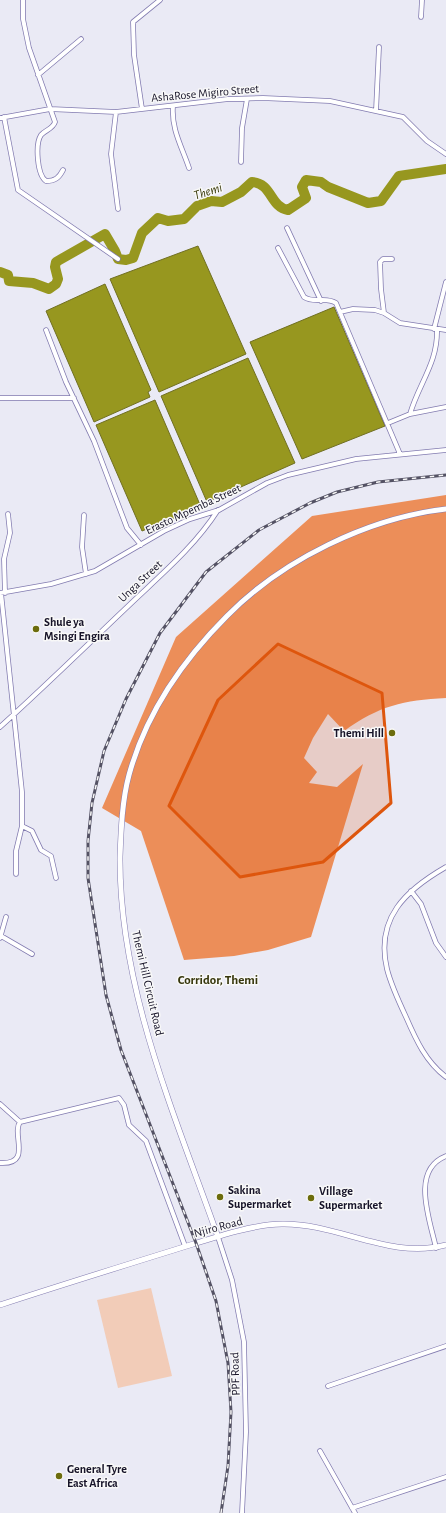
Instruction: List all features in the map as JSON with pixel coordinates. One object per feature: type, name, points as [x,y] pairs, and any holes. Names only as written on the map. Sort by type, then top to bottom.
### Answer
[{"type":"street","points":[[23,0],[25,32],[38,75],[55,122],[52,128],[42,133],[40,138],[38,154],[42,176],[46,181],[56,179],[63,170]]},
{"type":"street","points":[[142,109],[134,55],[133,22],[160,0]]},
{"type":"street","points":[[421,17],[422,0]]},
{"type":"street","points":[[38,75],[81,39]]},
{"type":"street","points":[[376,111],[379,47]]},
{"type":"street","points":[[242,162],[242,128],[247,99]]},
{"type":"street","name":"AshaRose Migiro Street","points":[[2,117],[50,109],[116,112],[213,100],[247,99],[330,101],[403,117],[428,141],[446,154]]},
{"type":"street","points":[[173,106],[172,118],[174,131],[189,168]]},
{"type":"street","points":[[116,112],[111,154],[118,209]]},
{"type":"street","points":[[2,117],[18,190],[118,259]]},
{"type":"street","points":[[287,228],[321,301]]},
{"type":"street","points":[[278,248],[304,297],[310,301],[334,301],[388,423],[400,454]]},
{"type":"street","points":[[384,313],[380,262],[383,260],[392,259]]},
{"type":"street","points":[[410,414],[419,388],[429,371],[438,346],[436,329],[446,282]]},
{"type":"street","points":[[340,312],[363,309],[374,310],[384,313],[400,323],[446,330]]},
{"type":"street","points":[[46,330],[66,382],[102,459],[106,476],[127,528],[140,545]]},
{"type":"street","points":[[0,398],[74,398]]},
{"type":"street","points":[[388,423],[410,414],[446,407]]},
{"type":"street","name":"Erasto Mpemba Street","points":[[2,593],[44,586],[86,574],[104,567],[140,545],[181,523],[219,510],[268,483],[288,475],[356,459],[446,450]]},
{"type":"street","name":"Themi Hill Circuit Road","points":[[218,1237],[154,1054],[127,948],[120,886],[121,826],[129,776],[150,720],[172,680],[214,629],[243,600],[285,569],[316,551],[344,538],[411,515],[446,509]]},
{"type":"street","name":"Unga Street","points":[[0,727],[162,575],[200,534],[219,510]]},
{"type":"street","points":[[8,514],[10,533],[4,559],[2,593],[22,792],[22,826],[16,851],[16,874]]},
{"type":"street","points":[[84,515],[82,547],[86,574]]},
{"type":"street","points":[[22,826],[32,831],[41,850],[51,856],[56,878]]},
{"type":"street","points":[[446,868],[427,878],[398,904],[389,921],[385,945],[387,968],[396,995],[423,1052],[436,1070],[446,1077]]},
{"type":"street","points":[[411,892],[421,904],[436,943],[446,957]]},
{"type":"street","points":[[6,917],[0,937],[32,954]]},
{"type":"street","points":[[20,1122],[119,1098],[124,1105],[129,1125],[146,1141],[185,1246]]},
{"type":"street","points":[[0,1104],[20,1122]]},
{"type":"street","points":[[0,1162],[13,1160],[18,1154],[20,1143],[18,1130],[20,1122]]},
{"type":"street","points":[[436,1248],[424,1186],[428,1174],[435,1162],[446,1156]]},
{"type":"street","name":"Njiro Road","points":[[0,1305],[185,1246],[261,1226],[282,1224],[307,1225],[390,1246],[409,1249],[436,1248],[446,1245]]},
{"type":"street","name":"PPF Road","points":[[218,1237],[232,1280],[244,1342],[246,1432],[242,1513]]},
{"type":"street","points":[[328,1386],[446,1346]]},
{"type":"street","points":[[320,1451],[355,1513]]},
{"type":"street","points":[[352,1508],[446,1477]]},
{"type":"highlighted area","points":[[278,644],[382,693],[391,803],[323,862],[240,877],[169,806],[218,700]]},
{"type":"shaded area","points":[[198,246],[246,354],[159,392],[110,279]]},
{"type":"shaded area","points":[[105,284],[151,390],[148,392],[150,397],[94,422],[46,311]]},
{"type":"shaded area","points":[[334,307],[385,426],[302,459],[250,342]]},
{"type":"shaded area","points":[[248,358],[295,463],[207,502],[161,396]]},
{"type":"shaded area","points":[[155,400],[201,507],[142,531],[96,425]]},
{"type":"shaded area","points":[[446,495],[446,698],[417,700],[392,706],[380,710],[357,722],[344,731],[328,714],[313,738],[304,758],[317,772],[309,783],[337,787],[363,764],[311,937],[268,950],[234,956],[184,960],[141,831],[102,808],[176,637],[312,516]]},
{"type":"shaded area","points":[[151,1288],[172,1376],[118,1388],[97,1300]]},
{"type":"waterway","name":"Themi","points":[[0,272],[8,275],[9,281],[33,283],[49,289],[56,284],[58,279],[55,267],[56,262],[105,234],[118,259],[126,260],[133,258],[142,233],[158,218],[168,221],[184,219],[197,206],[211,201],[222,202],[241,192],[252,182],[259,183],[264,186],[274,200],[282,208],[288,210],[306,198],[302,187],[306,180],[321,182],[328,187],[368,203],[381,201],[399,176],[446,169]]},
{"type":"railway","points":[[221,1513],[228,1466],[231,1412],[228,1363],[216,1301],[196,1243],[121,1050],[106,995],[88,878],[88,841],[92,803],[104,751],[126,699],[160,633],[206,572],[259,530],[310,503],[337,492],[378,482],[446,475]]},
{"type":"place","name":"Shule ya Msingi Engira","points":[[36,629]]},
{"type":"place","name":"Themi Hill","points":[[392,733]]},
{"type":"place","name":"Sakina Supermarket","points":[[220,1197]]},
{"type":"place","name":"Village Supermarket","points":[[311,1198]]},
{"type":"place","name":"General Tyre East Africa","points":[[59,1476]]},
{"type":"district","name":"Corridor, Themi","points":[[218,980]]}]
